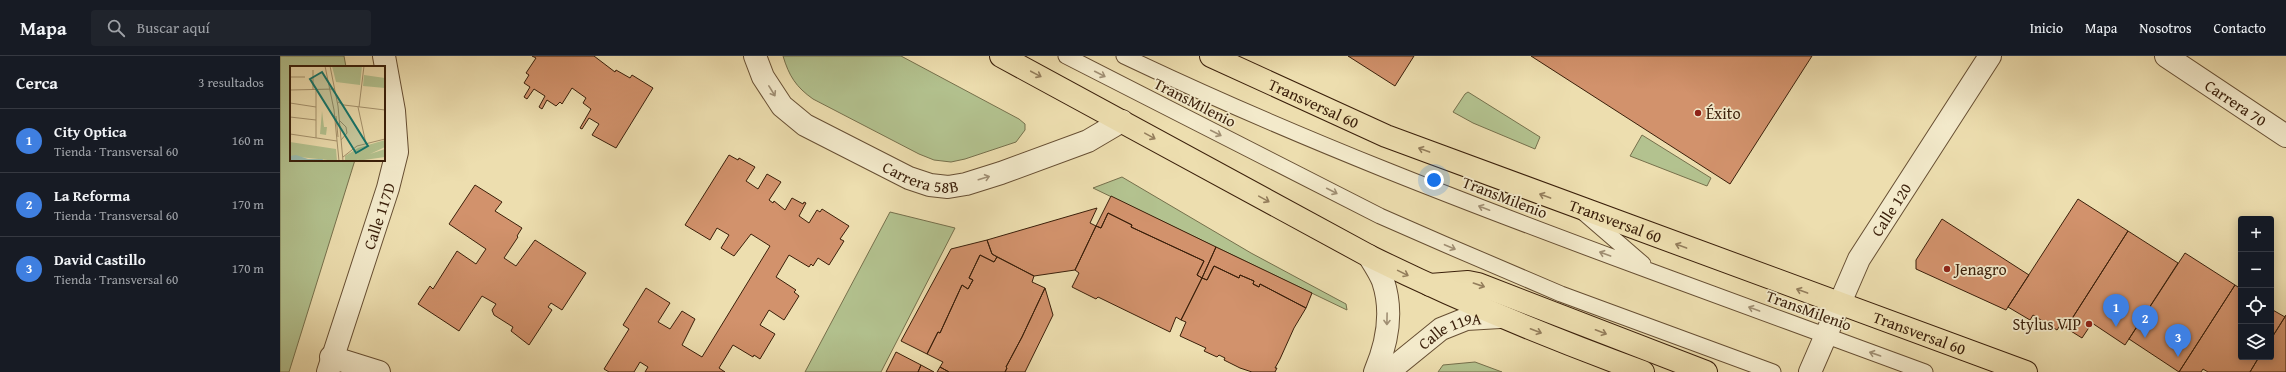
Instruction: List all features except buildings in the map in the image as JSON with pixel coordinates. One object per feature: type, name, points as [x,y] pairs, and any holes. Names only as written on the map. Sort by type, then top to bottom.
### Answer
[{"type":"main road","points":[[1001,56],[1369,256],[1427,285],[1500,317],[1643,372]]},
{"type":"main road","name":"Transversal 60","points":[[1211,56],[1386,136],[2026,372]]},
{"type":"main road","points":[[1427,285],[1468,282],[1478,284],[1706,372]]},
{"type":"street","name":"Calle 117D","points":[[329,365],[388,188],[397,152],[394,111],[384,56]]},
{"type":"street","name":"Carrera 58B","points":[[755,56],[763,77],[782,106],[805,125],[909,178],[930,185],[948,186],[966,184],[1001,173],[1088,141],[1122,121]]},
{"type":"street","name":"Calle 120","points":[[1810,372],[1859,259],[1990,56]]},
{"type":"street","name":"Carrera 70","points":[[2166,56],[2286,136]]},
{"type":"street","points":[[1369,256],[1383,281],[1387,305],[1387,333],[1383,353],[1375,372]]},
{"type":"street","name":"Calle 119A","points":[[1388,372],[1442,329],[1466,319],[1500,317]]},
{"type":"street","points":[[329,365],[379,372]]},
{"type":"lane","name":"TransMilenio","points":[[1066,56],[1380,216],[1561,294],[1773,372]]},
{"type":"lane","name":"TransMilenio","points":[[1124,56],[1197,91],[1344,154],[1652,271],[1925,372]]},
{"type":"lane","points":[[1578,208],[1652,271]]},
{"type":"green space","points":[[280,56],[344,56],[346,66],[290,66],[290,161],[355,161],[289,372],[280,372]]},
{"type":"green space","points":[[783,56],[901,56],[1019,119],[1025,124],[1025,130],[1016,142],[965,159],[951,162],[934,160],[919,154],[813,99],[802,90],[794,80]]},
{"type":"green space","points":[[1468,92],[1540,137],[1535,149],[1473,123],[1453,112]]},
{"type":"green space","points":[[1642,135],[1711,178],[1707,186],[1630,156]]},
{"type":"green space","points":[[1122,177],[1251,253],[1346,304],[1347,310],[1093,188]]},
{"type":"green space","points":[[890,212],[955,228],[881,372],[805,372]]},
{"type":"green space","points":[[1475,362],[1502,372],[1438,372],[1443,365]]},
{"type":"place","name":"Éxito","points":[[1698,113]]},
{"type":"place","name":"Jenagro","points":[[1947,269]]},
{"type":"place","name":"Stylus VIP","points":[[2089,324]]},
{"type":"place","name":"City Optica","points":[[2116,327]]},
{"type":"place","name":"La Reforma","points":[[2145,338]]},
{"type":"place","name":"David Castillo","points":[[2178,357]]}]
